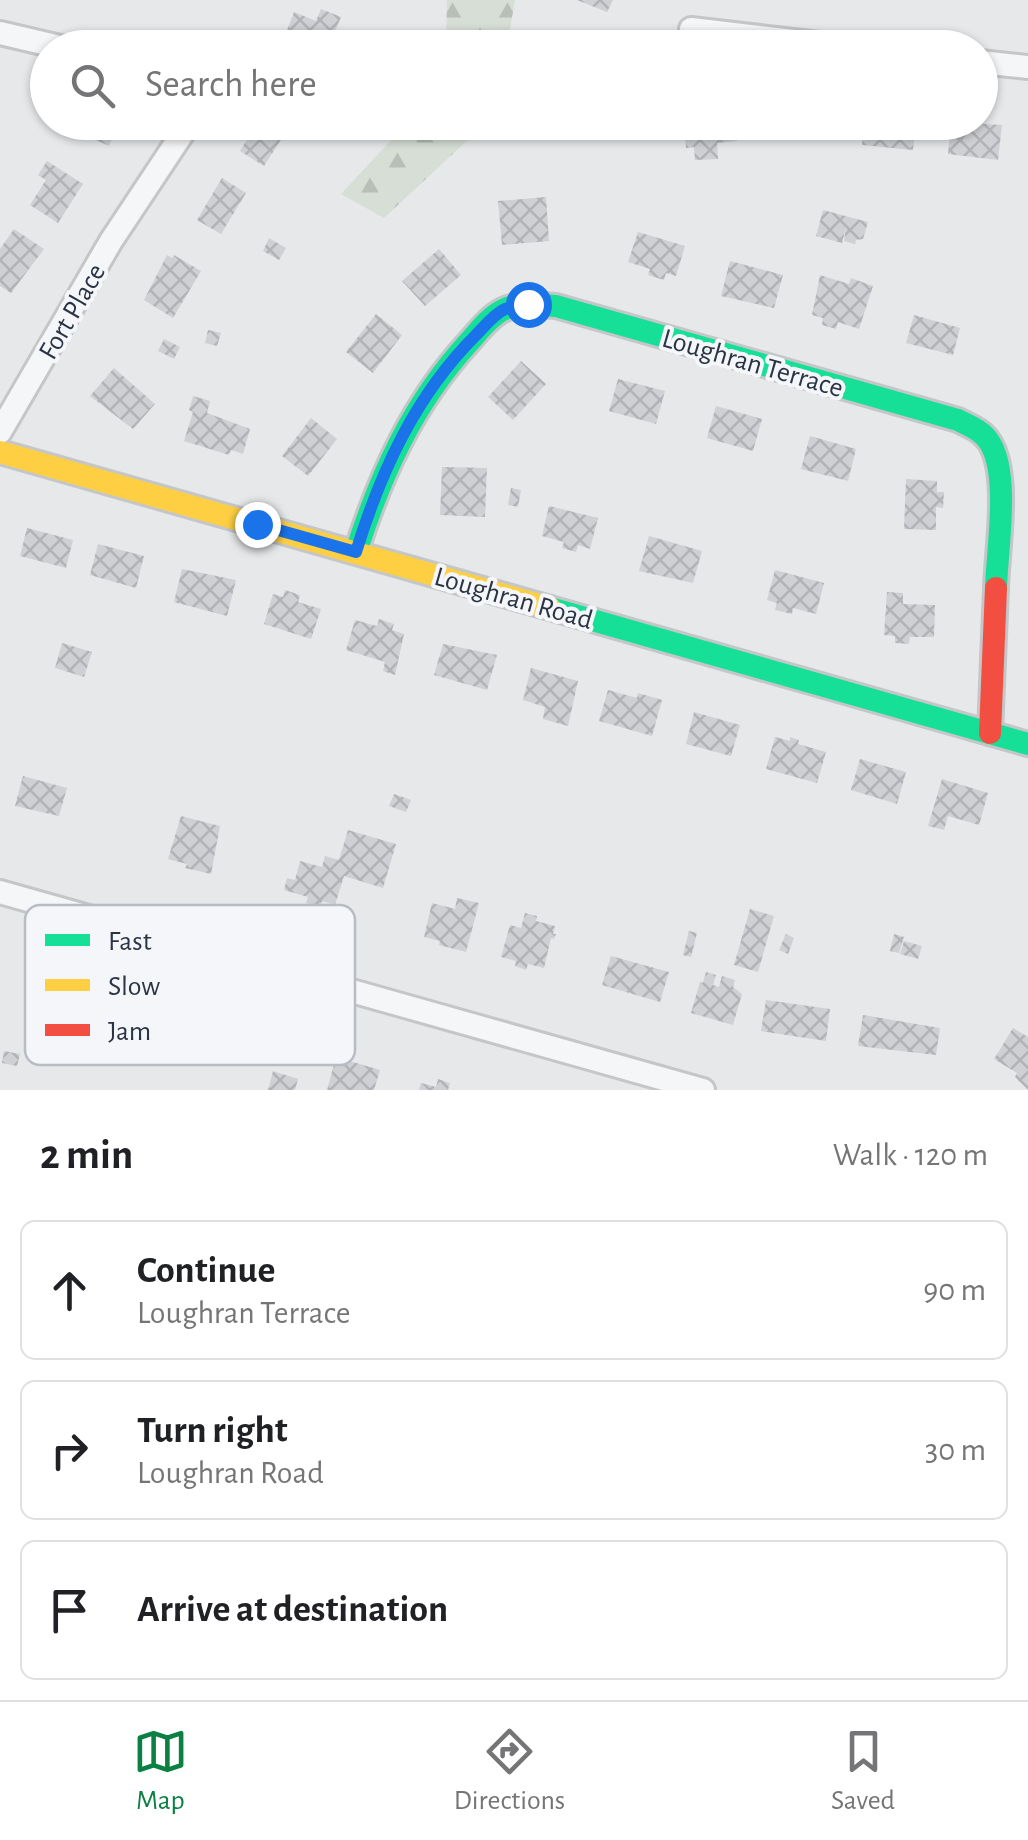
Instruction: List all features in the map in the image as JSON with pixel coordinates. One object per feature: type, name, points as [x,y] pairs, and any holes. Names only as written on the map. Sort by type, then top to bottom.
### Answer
[{"type":"street","points":[[691,29],[700,30]]},
{"type":"street","points":[[0,34],[30,41]]},
{"type":"street","points":[[998,64],[1028,67]]},
{"type":"street","name":"Fort Place","points":[[0,432],[111,241],[178,140]]},
{"type":"street","name":"Loughran Terrace","points":[[356,552],[389,460],[430,389],[461,350],[502,310],[528,304],[556,306],[938,414],[978,428],[992,441],[1000,470],[990,732]]},
{"type":"street","name":"Loughran Road","points":[[0,452],[1028,744]]},
{"type":"street","points":[[0,892],[46,905]]},
{"type":"street","points":[[355,992],[704,1090]]},
{"type":"green space","points":[[447,0],[515,0],[510,30],[446,30]]},
{"type":"green space","points":[[391,140],[468,140],[384,218],[341,194]]},
{"type":"building","points":[[577,0],[613,0],[607,12]]},
{"type":"building","points":[[321,9],[341,17],[336,30],[287,30],[294,12],[316,21]]},
{"type":"building","points":[[998,125],[1002,125],[998,160],[948,154],[949,140],[998,140]]},
{"type":"building","points":[[247,140],[281,140],[264,166],[240,151]]},
{"type":"building","points":[[685,140],[737,140],[717,143],[718,159],[695,160],[694,147],[686,148]]},
{"type":"building","points":[[862,140],[914,140],[913,150],[862,145]]},
{"type":"building","points":[[47,161],[83,184],[58,223],[30,205],[46,180],[38,175]]},
{"type":"building","points":[[222,178],[246,193],[221,234],[197,220]]},
{"type":"building","points":[[546,197],[549,241],[502,245],[498,201]]},
{"type":"building","points":[[823,210],[868,222],[863,239],[855,244],[844,241],[846,228],[842,243],[816,236]]},
{"type":"building","points":[[14,229],[44,249],[11,293],[0,286],[0,249]]},
{"type":"building","points":[[638,232],[685,246],[676,276],[666,273],[664,280],[648,275],[650,269],[628,262]]},
{"type":"building","points":[[269,238],[286,248],[279,260],[263,251]]},
{"type":"building","points":[[439,249],[461,275],[425,306],[402,281]]},
{"type":"building","points":[[167,255],[201,271],[173,318],[144,300]]},
{"type":"building","points":[[730,261],[783,275],[774,308],[721,296]]},
{"type":"building","points":[[820,275],[849,284],[851,278],[873,286],[859,329],[838,322],[836,329],[822,325],[823,318],[812,315]]},
{"type":"building","points":[[376,314],[402,335],[373,373],[346,352]]},
{"type":"building","points":[[914,315],[960,328],[953,355],[906,343]]},
{"type":"building","points":[[208,330],[221,333],[217,346],[205,343]]},
{"type":"building","points":[[164,339],[180,347],[174,359],[158,351]]},
{"type":"building","points":[[521,361],[546,384],[513,420],[488,397]]},
{"type":"building","points":[[114,368],[155,404],[133,429],[90,396]]},
{"type":"building","points":[[618,379],[665,391],[656,424],[609,411]]},
{"type":"building","points":[[193,396],[210,401],[207,413],[250,429],[243,454],[231,450],[229,455],[184,441],[193,412],[189,410]]},
{"type":"building","points":[[716,406],[762,419],[753,451],[707,438]]},
{"type":"building","points":[[311,418],[337,439],[308,476],[282,456]]},
{"type":"building","points":[[810,436],[856,449],[848,481],[801,469]]},
{"type":"building","points":[[442,467],[487,468],[485,517],[440,515]]},
{"type":"building","points":[[906,479],[937,481],[937,492],[944,492],[943,508],[936,507],[936,530],[904,529]]},
{"type":"building","points":[[511,488],[521,490],[518,507],[508,505]]},
{"type":"building","points":[[549,506],[598,518],[590,549],[578,545],[576,552],[562,548],[564,542],[542,536]]},
{"type":"building","points":[[27,528],[73,540],[66,568],[20,556]]},
{"type":"building","points":[[649,536],[702,551],[693,583],[639,571]]},
{"type":"building","points":[[98,544],[144,556],[136,588],[90,575]]},
{"type":"building","points":[[182,569],[236,580],[227,616],[174,602]]},
{"type":"building","points":[[775,570],[824,583],[816,614],[793,608],[792,614],[775,610],[777,603],[767,600]]},
{"type":"building","points":[[285,590],[300,595],[298,602],[321,609],[311,639],[264,624],[273,594],[283,597]]},
{"type":"building","points":[[887,592],[903,593],[903,604],[935,605],[934,637],[910,637],[909,644],[895,643],[895,636],[884,635]]},
{"type":"building","points":[[379,619],[394,624],[392,630],[404,634],[395,675],[383,671],[385,662],[346,650],[355,620],[377,626]]},
{"type":"building","points":[[62,643],[92,652],[84,677],[55,668]]},
{"type":"building","points":[[443,644],[497,655],[487,690],[434,675]]},
{"type":"building","points":[[531,668],[578,681],[568,726],[543,719],[545,707],[523,700]]},
{"type":"building","points":[[608,690],[662,700],[652,736],[599,721]]},
{"type":"building","points":[[694,712],[740,725],[731,756],[686,744]]},
{"type":"building","points":[[775,737],[790,741],[790,737],[799,740],[798,744],[826,752],[817,783],[766,769]]},
{"type":"building","points":[[860,759],[906,772],[897,804],[851,790]]},
{"type":"building","points":[[23,776],[67,788],[59,816],[15,806]]},
{"type":"building","points":[[942,779],[988,793],[979,825],[948,816],[944,830],[928,826]]},
{"type":"building","points":[[394,794],[411,800],[406,812],[389,806]]},
{"type":"building","points":[[181,816],[220,826],[211,874],[168,859]]},
{"type":"building","points":[[348,830],[396,844],[383,888],[344,876],[335,905],[322,901],[321,905],[306,903],[308,897],[284,890],[287,878],[295,880],[300,861],[322,867],[325,856],[339,860]]},
{"type":"building","points":[[457,898],[479,903],[466,952],[424,937],[432,903],[455,909]]},
{"type":"building","points":[[750,909],[774,916],[758,972],[734,965]]},
{"type":"building","points":[[525,913],[555,926],[544,968],[528,964],[526,970],[515,966],[516,961],[501,957],[510,925],[521,928]]},
{"type":"building","points":[[689,931],[697,933],[691,957],[683,955]]},
{"type":"building","points":[[786,934],[794,938],[788,954],[779,950]]},
{"type":"building","points":[[894,934],[904,937],[899,953],[890,951]]},
{"type":"building","points":[[904,941],[922,946],[918,959],[900,954]]},
{"type":"building","points":[[611,956],[669,972],[660,1002],[602,985]]},
{"type":"building","points":[[706,972],[716,975],[713,985],[719,987],[722,976],[735,980],[733,987],[742,994],[733,1025],[691,1013]]},
{"type":"building","points":[[766,1000],[830,1009],[826,1041],[761,1031]]},
{"type":"building","points":[[863,1015],[940,1028],[936,1055],[858,1046]]},
{"type":"building","points":[[1013,1028],[1028,1037],[1028,1090],[1015,1077],[1017,1073],[994,1059]]},
{"type":"building","points":[[4,1051],[20,1054],[17,1066],[2,1063]]},
{"type":"building","points":[[355,1063],[380,1070],[374,1090],[327,1090],[334,1065]]},
{"type":"building","points":[[273,1071],[298,1079],[295,1090],[268,1090]]},
{"type":"building","points":[[438,1079],[450,1083],[448,1090],[419,1090],[421,1083],[436,1087]]},
{"type":"traffic: fast","points":[[356,552],[401,441],[449,365],[498,313],[509,307],[543,305],[958,420],[976,429],[990,443],[1000,474],[996,588]]},
{"type":"traffic: fast","points":[[550,608],[1028,744]]},
{"type":"traffic: slow","points":[[0,452],[550,608]]},
{"type":"traffic: jam","points":[[990,733],[996,588]]},
{"type":"route","points":[[257,524],[356,552],[374,494],[396,444],[430,389],[461,350],[502,310],[528,304]]}]
